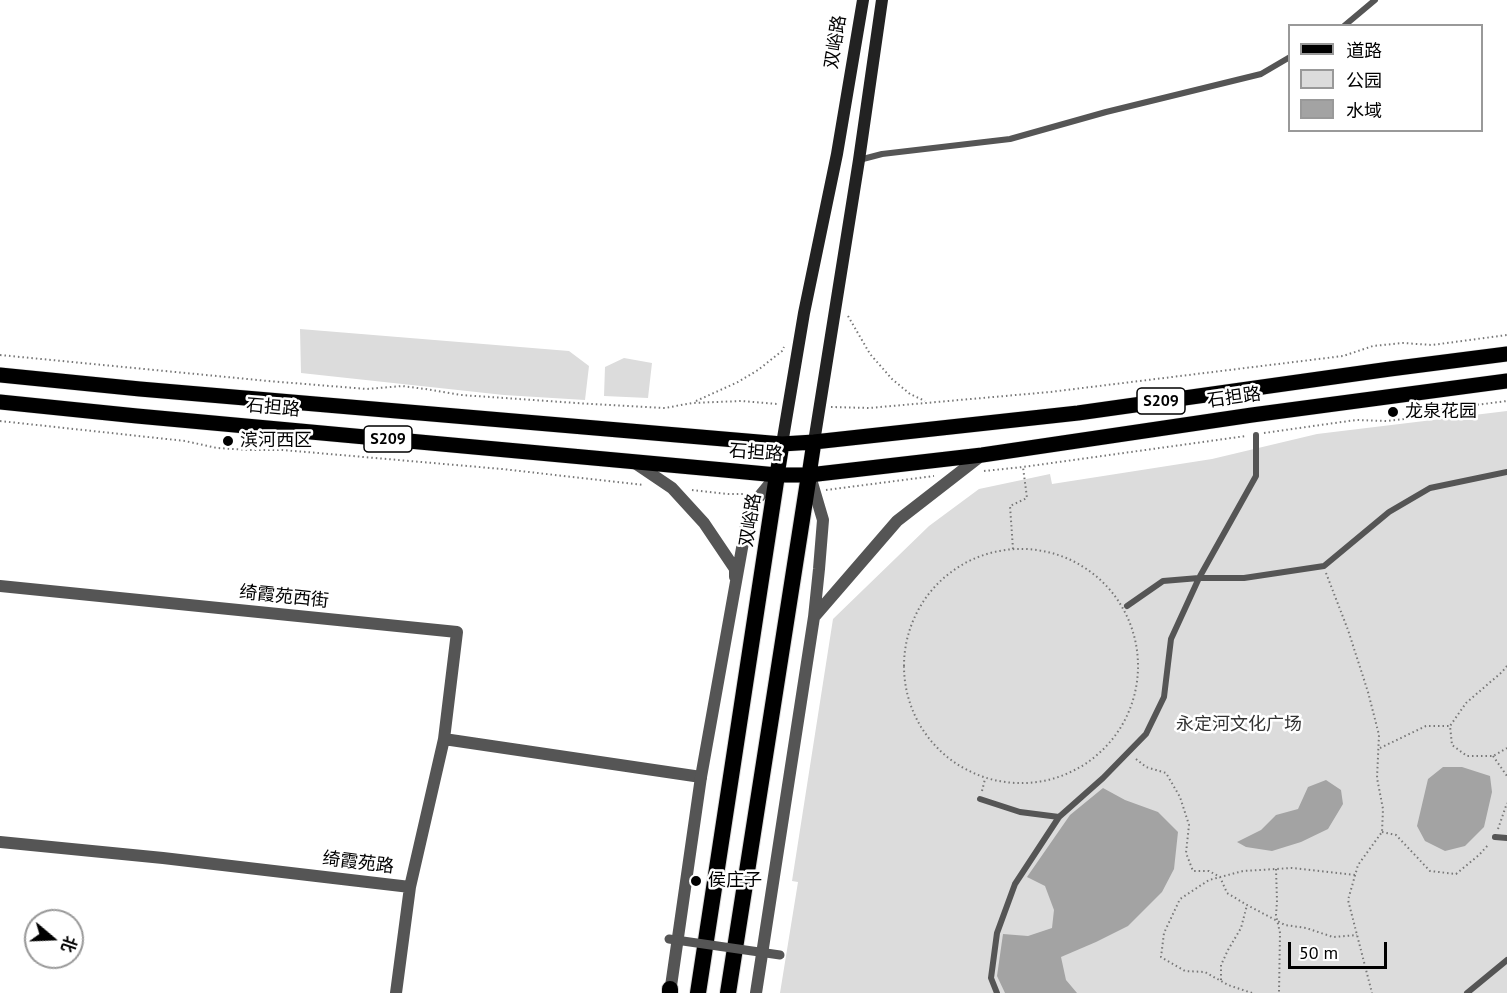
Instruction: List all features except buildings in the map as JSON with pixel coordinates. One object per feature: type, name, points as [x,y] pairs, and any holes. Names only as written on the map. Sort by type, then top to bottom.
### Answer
[{"type":"highway","name":"双峪路","points":[[698,993],[777,475]]},
{"type":"highway","points":[[728,993],[809,475]]},
{"type":"main road","name":"双峪路","points":[[782,444],[804,313],[837,154],[863,0]]},
{"type":"main road","points":[[809,475],[882,0]]},
{"type":"main road","name":"石担路","points":[[0,375],[782,444],[1078,412],[1507,354]]},
{"type":"main road","name":"石担路","points":[[0,402],[777,475],[809,475],[982,455],[1264,413],[1507,381]]},
{"type":"main road","points":[[777,475],[782,444]]},
{"type":"street","points":[[814,616],[897,521],[982,455]]},
{"type":"street","points":[[634,462],[672,488],[707,527],[735,568],[735,586]]},
{"type":"street","name":"双峪路","points":[[670,992],[701,777],[749,508],[777,475]]},
{"type":"street","points":[[756,993],[814,616],[819,569],[823,520],[809,475]]},
{"type":"street","name":"绮霞苑西街","points":[[0,586],[457,632],[444,739]]},
{"type":"street","points":[[444,739],[701,777]]},
{"type":"street","name":"绮霞苑路","points":[[0,842],[163,858],[410,887],[444,739]]},
{"type":"street","points":[[396,993],[410,887]]},
{"type":"street","points":[[669,939],[780,955]]},
{"type":"lane","points":[[1346,24],[1375,0]]},
{"type":"lane","points":[[859,160],[882,154],[1010,139],[1106,112],[1261,74],[1288,58]]},
{"type":"lane","points":[[997,993],[991,978],[997,933],[1015,884],[1059,817],[1146,735],[1164,697],[1171,639],[1199,578],[1256,476],[1256,435]]},
{"type":"lane","points":[[1127,606],[1163,581],[1244,578],[1324,566],[1389,512],[1430,488],[1507,472]]},
{"type":"lane","points":[[980,799],[1020,812],[1059,817]]},
{"type":"lane","points":[[1495,837],[1507,838]]},
{"type":"lane","points":[[1467,993],[1507,960]]},
{"type":"path","points":[[837,299],[870,354],[892,379],[910,394],[928,402]]},
{"type":"path","name":"石担路","points":[[820,406],[869,408],[1050,392],[1343,356],[1373,346],[1403,343],[1432,345],[1507,335]]},
{"type":"path","points":[[692,403],[758,370],[782,351],[788,341]]},
{"type":"path","name":"石担路","points":[[0,355],[367,389],[402,386],[460,395],[665,408],[692,403],[741,401],[789,405]]},
{"type":"path","points":[[1013,549],[1010,506],[1027,498],[1023,466]]},
{"type":"path","points":[[1013,549],[1047,551],[1077,563],[1104,582],[1124,609],[1134,636],[1138,664],[1136,692],[1126,719],[1110,743],[1084,766],[1053,780],[1019,784],[985,779],[953,763],[927,738],[910,706],[903,670],[908,634],[923,602],[947,575],[978,556],[1013,549]]},
{"type":"path","points":[[1324,566],[1348,630],[1379,735],[1377,778],[1383,809],[1382,832],[1359,865],[1347,900],[1372,992],[1365,993]]},
{"type":"path","points":[[1507,666],[1466,703],[1450,726],[1452,746],[1467,756],[1492,756],[1507,748]]},
{"type":"path","points":[[1378,748],[1425,726],[1450,726]]},
{"type":"path","points":[[1110,743],[1146,767],[1166,773],[1180,797],[1189,825],[1186,853],[1193,871],[1209,871],[1220,877],[1227,893],[1285,925],[1305,928],[1333,937],[1357,936]]},
{"type":"path","points":[[1492,756],[1507,776]]},
{"type":"path","points":[[983,787],[985,779]]},
{"type":"path","points":[[1382,832],[1396,835],[1430,871],[1456,874],[1479,855],[1495,837],[1507,803]]},
{"type":"path","points":[[1252,993],[1205,972],[1185,971],[1161,957],[1164,933],[1180,898],[1209,880],[1243,871],[1292,868],[1356,875]]},
{"type":"path","points":[[1276,869],[1276,915],[1280,933],[1279,993]]},
{"type":"path","points":[[1221,981],[1221,965],[1241,928],[1247,905]]},
{"type":"green space","points":[[300,329],[569,351],[589,366],[585,400],[504,395],[301,373]]},
{"type":"green space","points":[[624,358],[652,363],[648,398],[604,396],[605,367]]},
{"type":"green space","name":"永定河文化广场","points":[[1507,411],[1507,993],[780,993],[798,882],[792,881],[833,619],[929,526],[979,489],[1050,474],[1052,484],[1212,459],[1317,434]]},
{"type":"water","points":[[1443,767],[1462,767],[1490,776],[1492,792],[1484,827],[1465,846],[1445,851],[1425,841],[1417,826],[1428,779]]},
{"type":"water","points":[[1326,780],[1341,790],[1343,804],[1328,829],[1301,842],[1272,851],[1246,847],[1237,842],[1261,830],[1276,815],[1298,809],[1308,787]]},
{"type":"water","points":[[1103,788],[1125,800],[1158,812],[1178,832],[1174,869],[1162,892],[1128,926],[1061,957],[1066,980],[1077,993],[1005,993],[997,976],[1003,934],[1028,936],[1052,928],[1054,910],[1045,886],[1027,877],[1070,815]]},
{"type":"place","name":"龙泉花园","points":[[1393,412]]},
{"type":"place","name":"滨河西区","points":[[228,441]]},
{"type":"place","name":"侯庄子","points":[[696,881]]}]
